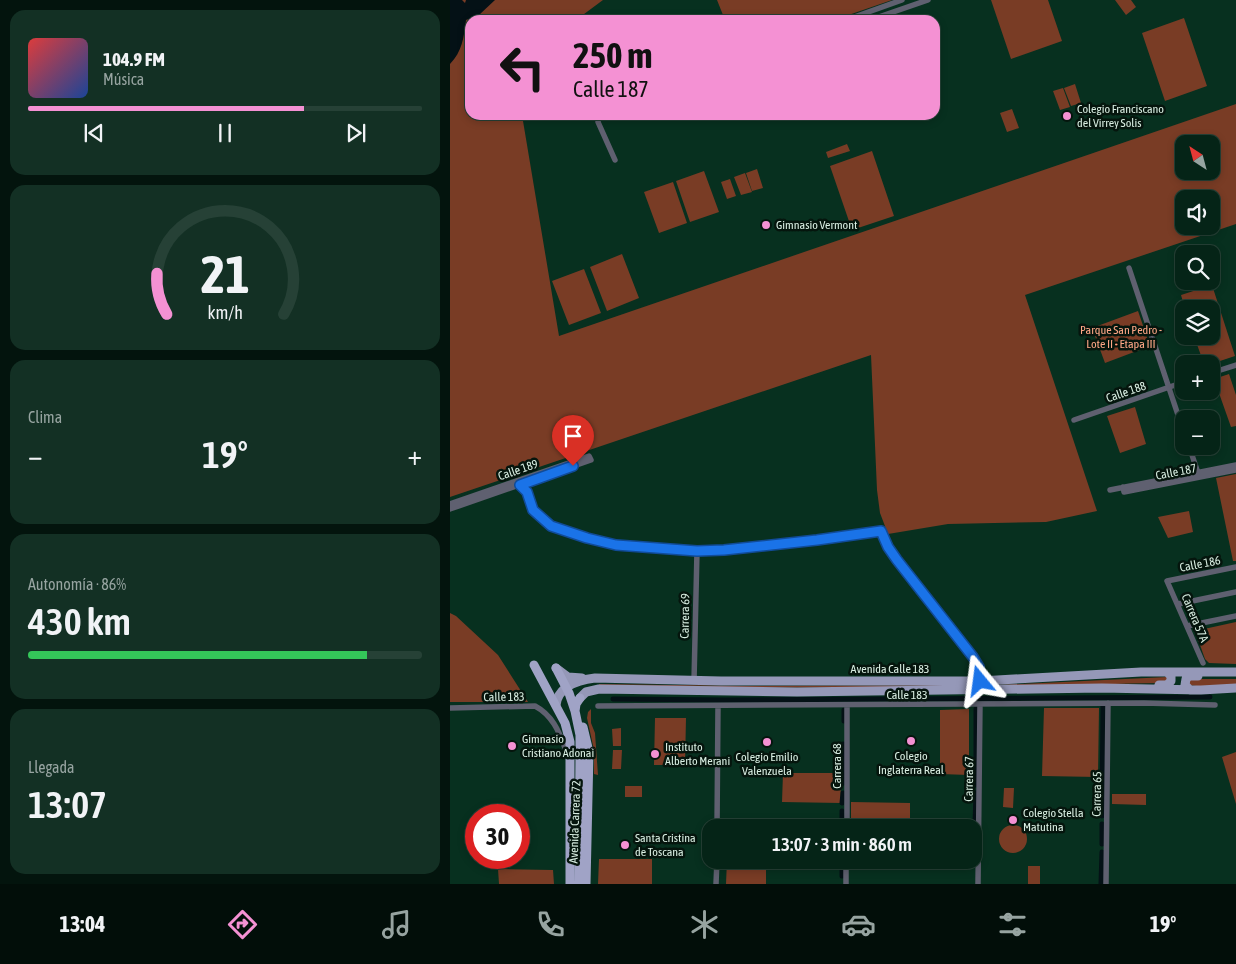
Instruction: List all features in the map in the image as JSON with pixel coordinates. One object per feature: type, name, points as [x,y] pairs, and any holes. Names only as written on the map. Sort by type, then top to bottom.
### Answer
[{"type":"highway","name":"Avenida Carrera 72","points":[[534,665],[565,723],[571,750],[570,884]]},
{"type":"highway","name":"Avenida Carrera 72","points":[[556,668],[566,688],[578,704],[589,752],[586,884]]},
{"type":"highway","name":"Avenida Carrera 72","points":[[578,704],[580,735],[580,884]]},
{"type":"highway","name":"Avenida Carrera 72","points":[[556,705],[563,726],[565,748],[564,884]]},
{"type":"main road","points":[[556,668],[562,674],[571,678],[595,678]]},
{"type":"main road","name":"Avenida Calle 183","points":[[566,688],[595,678],[694,681],[980,681],[1167,672],[1236,673]]},
{"type":"main road","points":[[1112,688],[1137,684],[1167,685],[1172,678],[1167,672]]},
{"type":"main road","points":[[1190,690],[1185,683],[1189,676],[1218,676],[1236,673]]},
{"type":"main road","points":[[556,705],[559,694],[566,688]]},
{"type":"main road","name":"Avenida Calle 183","points":[[578,704],[586,692],[595,689],[806,692],[1112,688],[1190,690],[1236,688]]},
{"type":"street","points":[[860,15],[902,0]]},
{"type":"street","points":[[884,15],[928,0]]},
{"type":"street","points":[[598,120],[615,160]]},
{"type":"street","points":[[1129,268],[1176,410]]},
{"type":"street","points":[[1220,370],[1236,365]]},
{"type":"street","name":"Calle 188","points":[[1074,420],[1175,386]]},
{"type":"street","points":[[1191,455],[1198,475]]},
{"type":"street","name":"Calle 189","points":[[450,504],[589,456],[591,460],[450,509]]},
{"type":"street","name":"Calle 187","points":[[1198,475],[1236,465]]},
{"type":"street","name":"Calle 187","points":[[1110,490],[1236,470]]},
{"type":"street","points":[[520,485],[527,492],[533,510],[546,523],[560,530],[616,545],[697,551],[799,542],[881,531],[888,547],[897,560],[973,657],[979,667],[980,681]]},
{"type":"street","name":"Carrera 69","points":[[694,681],[697,551]]},
{"type":"street","name":"Calle 186","points":[[1167,581],[1236,567]]},
{"type":"street","name":"Carrera 57A","points":[[1167,581],[1203,663]]},
{"type":"street","points":[[1178,604],[1236,592]]},
{"type":"street","points":[[1187,626],[1236,616]]},
{"type":"street","name":"Calle 183","points":[[598,706],[1108,703],[1215,705]]},
{"type":"street","name":"Carrera 65","points":[[1106,884],[1108,703]]},
{"type":"street","name":"Carrera 67","points":[[978,884],[980,704]]},
{"type":"street","name":"Carrera 68","points":[[847,705],[847,819]]},
{"type":"street","name":"Calle 183","points":[[450,708],[535,706],[547,714],[554,724],[565,748]]},
{"type":"street","points":[[717,819],[718,706]]},
{"type":"street","points":[[716,884],[717,869]]},
{"type":"street","points":[[846,869],[846,884]]},
{"type":"green space","points":[[450,0],[603,0],[583,15],[465,15],[465,120],[523,120],[559,336],[1236,104],[1236,224],[1220,229],[1220,190],[1175,190],[1175,235],[1203,235],[1025,295],[1097,511],[1046,522],[948,524],[888,534],[880,513],[877,490],[871,355],[450,497]]},
{"type":"green space","points":[[717,0],[892,0],[848,15],[723,15]]},
{"type":"green space","points":[[991,0],[1048,0],[1062,41],[1011,59]]},
{"type":"green space","points":[[1115,0],[1131,0],[1136,7],[1126,15]]},
{"type":"green space","points":[[1184,18],[1207,86],[1165,101],[1142,33]]},
{"type":"green space","points":[[1075,84],[1081,103],[1071,106],[1064,88]]},
{"type":"green space","points":[[1063,88],[1070,107],[1060,110],[1053,91]]},
{"type":"green space","points":[[1012,109],[1019,128],[1007,132],[1000,113]]},
{"type":"green space","points":[[847,144],[850,151],[828,158],[826,152]]},
{"type":"green space","points":[[872,151],[894,216],[852,230],[830,166]]},
{"type":"green space","points":[[757,169],[763,188],[752,191],[746,173]]},
{"type":"green space","points":[[704,171],[719,212],[690,222],[676,181]]},
{"type":"green space","points":[[745,173],[752,192],[741,195],[734,177]]},
{"type":"green space","points":[[730,179],[736,196],[727,199],[721,182]]},
{"type":"green space","points":[[673,182],[687,223],[659,233],[644,192]]},
{"type":"green space","points":[[622,254],[639,298],[607,311],[590,267]]},
{"type":"green space","points":[[584,269],[601,313],[569,325],[552,281]]},
{"type":"green space","points":[[1196,290],[1214,290],[1217,300],[1182,300],[1181,295]]},
{"type":"green space","points":[[1220,310],[1235,356],[1220,361],[1220,355],[1201,355],[1197,345],[1220,345]]},
{"type":"green space","name":"Parque San Pedro - Lote II - Etapa III","points":[[1138,311],[1150,346],[1105,363],[1092,328]]},
{"type":"green space","points":[[1229,374],[1236,395],[1236,426],[1231,427],[1220,396],[1220,377]]},
{"type":"green space","points":[[1135,407],[1146,444],[1120,453],[1107,416]]},
{"type":"green space","points":[[1236,474],[1236,561],[1233,561],[1216,478]]},
{"type":"green space","points":[[1189,511],[1193,532],[1168,538],[1158,517]]},
{"type":"green space","points":[[450,613],[456,616],[498,655],[528,702],[450,702]]},
{"type":"green space","points":[[1236,622],[1236,664],[1209,663],[1205,659],[1195,631]]},
{"type":"green space","points":[[1167,677],[1165,683],[1049,686],[816,688],[599,686],[599,684],[745,686],[998,685]]},
{"type":"green space","points":[[1190,679],[1236,679],[1236,685],[1204,687],[1189,685]]},
{"type":"green space","points":[[1044,708],[1099,708],[1098,777],[1042,776]]},
{"type":"green space","points":[[591,709],[598,775],[594,774],[594,750],[587,718],[588,712]]},
{"type":"green space","points":[[969,709],[969,775],[940,774],[940,710]]},
{"type":"green space","points":[[655,718],[686,718],[685,765],[654,765]]},
{"type":"green space","points":[[621,728],[621,746],[613,746],[612,729]]},
{"type":"green space","points":[[613,750],[622,750],[621,769],[612,769]]},
{"type":"green space","points":[[1236,752],[1236,804],[1222,757]]},
{"type":"green space","points":[[783,773],[840,773],[841,803],[782,802]]},
{"type":"green space","points":[[625,786],[642,786],[642,797],[625,797]]},
{"type":"green space","points":[[1004,788],[1014,788],[1013,808],[1003,807]]},
{"type":"green space","points":[[1112,794],[1146,794],[1146,805],[1112,804]]},
{"type":"green space","points":[[851,802],[910,803],[910,819],[851,819]]},
{"type":"green space","points":[[1013,825],[1023,829],[1027,839],[1023,849],[1013,853],[1003,849],[999,839],[1003,829]]},
{"type":"green space","points":[[599,859],[652,859],[652,884],[598,884]]},
{"type":"green space","points":[[1028,866],[1040,866],[1040,884],[1028,884]]},
{"type":"green space","points":[[498,869],[553,870],[554,884],[499,884]]},
{"type":"green space","points":[[727,869],[766,869],[766,884],[726,884]]},
{"type":"shaded area","points":[[450,0],[462,0],[465,3],[466,0],[495,0],[479,15],[465,15],[465,26],[460,49],[450,64]]},
{"type":"waterway","points":[[613,699],[1210,697]]},
{"type":"waterway","points":[[1102,816],[1103,706]]},
{"type":"waterway","points":[[976,709],[976,785]]},
{"type":"waterway","points":[[844,710],[844,721]]},
{"type":"waterway","points":[[843,744],[843,783]]},
{"type":"waterway","points":[[842,803],[843,793]]},
{"type":"waterway","points":[[975,819],[976,793]]},
{"type":"waterway","points":[[842,811],[842,819]]},
{"type":"waterway","points":[[1102,824],[1102,844]]},
{"type":"waterway","points":[[1101,884],[1102,852]]},
{"type":"waterway","points":[[842,869],[842,876]]},
{"type":"place","name":"Colegio Franciscano del Virrey Solis","points":[[1067,116]]},
{"type":"place","name":"Gimnasio Vermont","points":[[766,225]]},
{"type":"place","name":"Colegio Inglaterra Real","points":[[911,741]]},
{"type":"place","name":"Colegio Emilio Valenzuela","points":[[767,742]]},
{"type":"place","name":"Gimnasio Cristiano Adonai","points":[[512,746]]},
{"type":"place","name":"Instituto Alberto Merani","points":[[655,754]]},
{"type":"place","name":"Colegio Stella Matutina","points":[[1013,820]]},
{"type":"place","name":"Santa Cristina de Toscana","points":[[625,845]]},
{"type":"route","points":[[573,466],[520,485],[527,492],[533,510],[546,523],[560,530],[606,543],[660,549],[724,550],[881,531],[888,547],[897,560],[973,657],[979,667],[980,681]]}]
